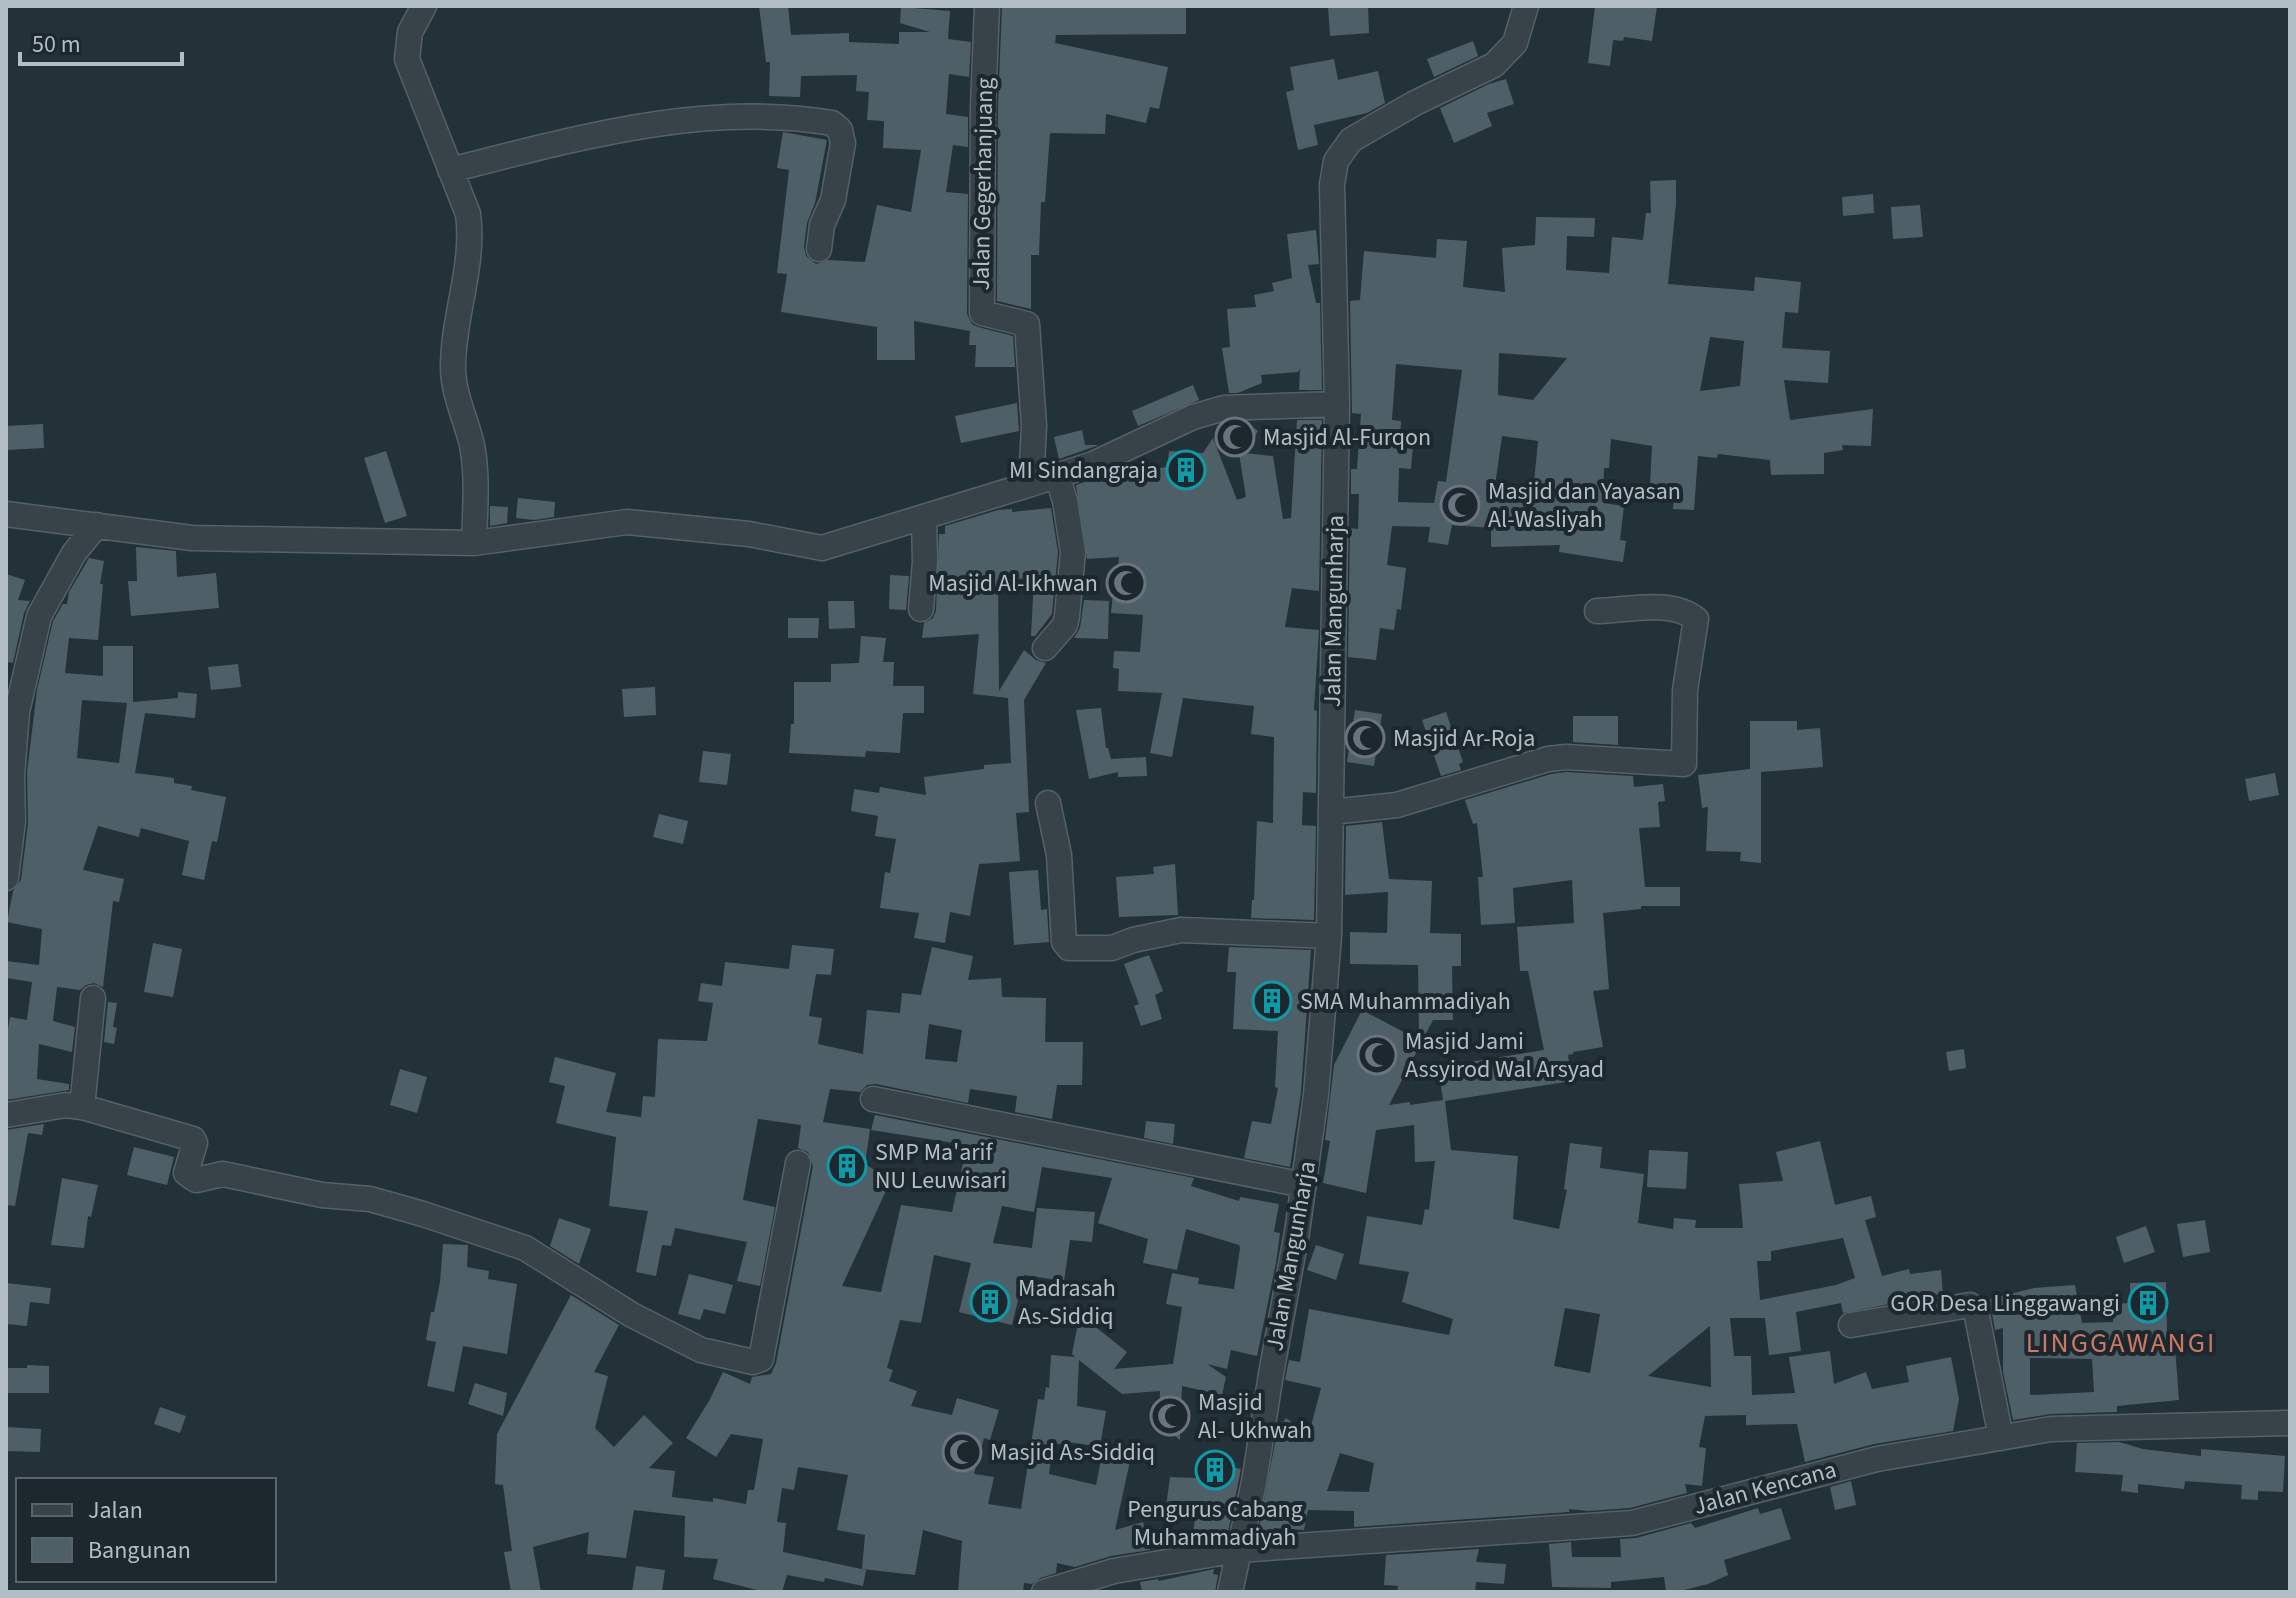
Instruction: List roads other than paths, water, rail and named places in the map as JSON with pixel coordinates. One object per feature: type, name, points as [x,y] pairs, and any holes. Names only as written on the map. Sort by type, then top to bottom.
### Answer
[{"type":"street","points":[[424,6],[410,32],[407,59],[470,225],[469,250],[453,344],[453,370],[472,446],[474,543]]},
{"type":"street","name":"Jalan Gegerhanjuang","points":[[987,6],[982,313],[1027,324],[1034,426],[1031,484]]},
{"type":"street","name":"Jalan Mangunharja","points":[[1230,1592],[1254,1482],[1304,1185],[1316,1095],[1329,936],[1337,404],[1332,184],[1336,161],[1351,140],[1415,103],[1494,65],[1515,43],[1526,6]]},
{"type":"street","points":[[450,170],[571,140],[699,118],[754,116],[832,123],[840,130],[843,143],[833,200],[822,225],[819,249]]},
{"type":"street","points":[[6,514],[192,538],[474,543],[627,522],[749,534],[822,548],[1093,464],[1193,417],[1224,408],[1337,404]]},
{"type":"street","points":[[1045,648],[1065,625],[1073,552],[1057,475]]},
{"type":"street","points":[[921,609],[925,562],[924,518]]},
{"type":"street","points":[[6,878],[13,821],[12,776],[17,712],[39,616],[74,553],[97,525]]},
{"type":"street","points":[[1331,812],[1397,805],[1548,759],[1566,757],[1684,764],[1685,690],[1696,619],[1687,612],[1670,608],[1597,611]]},
{"type":"street","points":[[1048,803],[1059,855],[1064,942],[1069,948],[1112,948],[1133,940],[1181,930],[1329,936]]},
{"type":"street","points":[[82,1107],[93,998]]},
{"type":"street","points":[[873,1099],[1304,1185]]},
{"type":"street","points":[[6,1115],[66,1105],[82,1107],[193,1139],[195,1143],[186,1170],[191,1178],[202,1180],[223,1174],[322,1195],[370,1199],[525,1248],[632,1315],[701,1350],[753,1362],[761,1359],[798,1163]]},
{"type":"street","points":[[1851,1325],[1970,1305],[1976,1311],[2001,1438]]},
{"type":"street","name":"Jalan Kencana","points":[[1044,1592],[1114,1571],[1238,1550],[1632,1523],[1877,1459],[2051,1429],[2290,1423]]},
{"type":"place","name":"Masjid Al-Furqon","points":[[1235,437]]},
{"type":"place","name":"MI Sindangraja","points":[[1186,470]]},
{"type":"place","name":"Masjid dan Yayasan Al-Wasliyah","points":[[1460,505]]},
{"type":"place","name":"Masjid Al-Ikhwan","points":[[1126,583]]},
{"type":"place","name":"Masjid Ar-Roja","points":[[1365,738]]},
{"type":"place","name":"SMA Muhammadiyah","points":[[1272,1001]]},
{"type":"place","name":"Masjid Jami Assyirod Wal Arsyad","points":[[1377,1055]]},
{"type":"place","name":"SMP Ma'arif NU Leuwisari","points":[[847,1166]]},
{"type":"place","name":"Madrasah As-Siddiq","points":[[990,1302]]},
{"type":"place","name":"GOR Desa Linggawangi","points":[[2148,1303]]},
{"type":"place","name":"Masjid Al- Ukhwah","points":[[1170,1416]]},
{"type":"place","name":"Masjid As-Siddiq","points":[[962,1452]]},
{"type":"place","name":"Pengurus Cabang Muhammadiyah","points":[[1215,1470]]},
{"type":"district","name":"LINGGAWANGI","points":[[2121,1343]]}]
